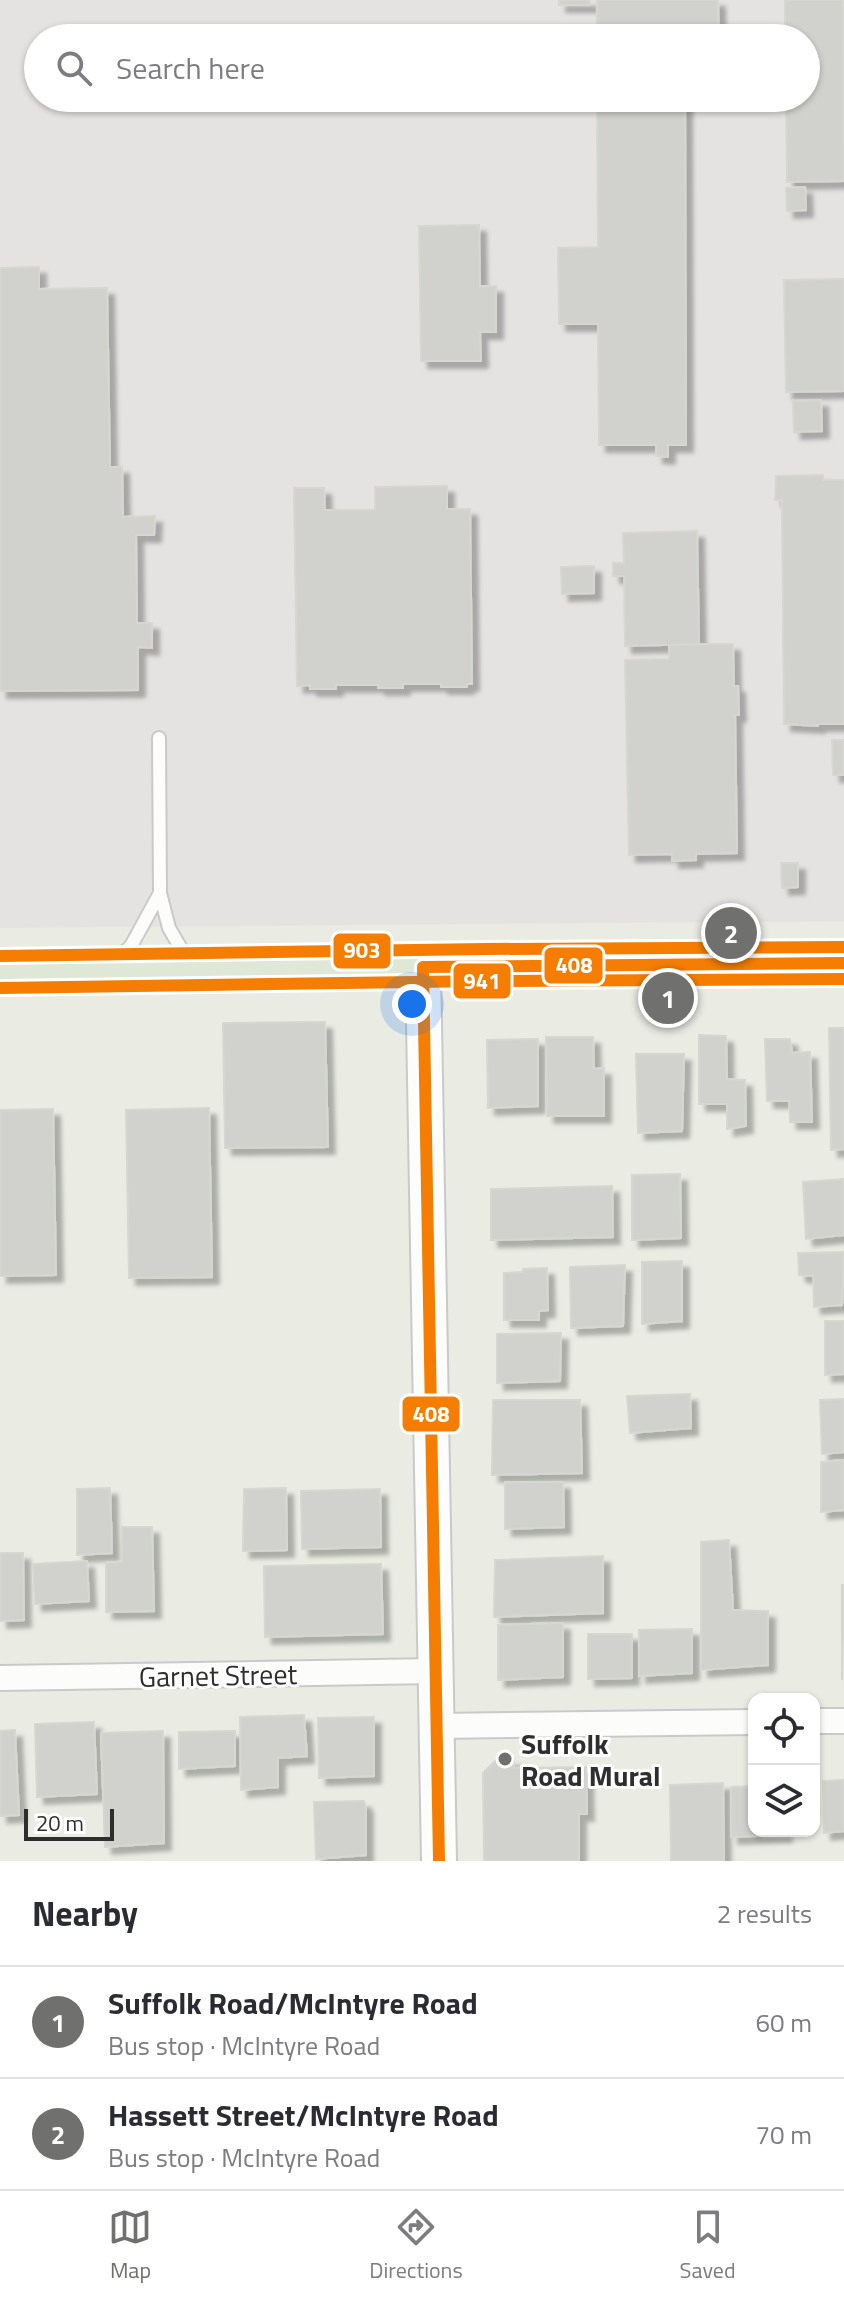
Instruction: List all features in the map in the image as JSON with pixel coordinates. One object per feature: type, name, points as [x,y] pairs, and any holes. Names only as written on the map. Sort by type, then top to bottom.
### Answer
[{"type":"main road","points":[[0,972],[844,963]]},
{"type":"street","points":[[423,967],[439,1861]]},
{"type":"street","name":"Garnet Street","points":[[0,1678],[436,1671]]},
{"type":"street","points":[[820,1721],[844,1721]]},
{"type":"street","points":[[437,1726],[748,1722]]},
{"type":"lane","points":[[159,738],[160,893],[169,928],[193,969]]},
{"type":"lane","points":[[106,970],[131,946],[160,893]]},
{"type":"shaded area","points":[[0,0],[844,0],[844,921],[0,928]]},
{"type":"building","points":[[559,0],[590,0],[590,5],[559,5]]},
{"type":"building","points":[[597,0],[718,0],[719,24],[597,24]]},
{"type":"building","points":[[785,0],[843,0],[844,181],[787,182],[786,112],[820,112],[820,24],[785,24]]},
{"type":"building","points":[[597,112],[685,112],[686,445],[668,445],[668,457],[656,456],[656,445],[599,445],[598,324],[559,324],[558,248],[598,247]]},
{"type":"building","points":[[805,187],[806,210],[787,211],[786,188]]},
{"type":"building","points":[[479,225],[480,286],[496,286],[496,332],[480,332],[481,361],[421,361],[419,226]]},
{"type":"building","points":[[39,267],[39,289],[107,288],[110,467],[122,467],[123,517],[155,516],[154,535],[136,535],[137,623],[152,623],[152,648],[138,647],[138,690],[0,691],[0,268]]},
{"type":"building","points":[[844,279],[844,391],[786,392],[784,280]]},
{"type":"building","points":[[821,400],[822,431],[794,432],[793,401]]},
{"type":"building","points":[[823,475],[823,480],[844,480],[844,724],[784,724],[782,500],[775,500],[776,476]]},
{"type":"building","points":[[447,486],[447,509],[470,509],[472,684],[467,684],[467,687],[441,687],[441,684],[403,684],[403,688],[336,685],[336,689],[297,686],[294,488],[324,488],[325,510],[375,510],[375,487]]},
{"type":"building","points":[[697,531],[699,644],[625,646],[624,576],[613,576],[613,563],[624,563],[623,533]]},
{"type":"building","points":[[594,566],[594,593],[562,594],[561,567]]},
{"type":"building","points":[[733,644],[734,686],[738,686],[739,715],[735,715],[737,853],[696,854],[696,860],[672,861],[672,854],[629,855],[625,660],[669,659],[669,645]]},
{"type":"building","points":[[832,740],[844,740],[843,775],[833,775]]},
{"type":"building","points":[[781,863],[798,863],[798,887],[782,888]]},
{"type":"building","points":[[325,1022],[328,1147],[225,1148],[223,1023]]},
{"type":"building","points":[[829,1028],[844,1028],[844,1149],[831,1150]]},
{"type":"building","points":[[699,1035],[726,1036],[727,1079],[745,1080],[746,1126],[727,1129],[727,1104],[699,1104]]},
{"type":"building","points":[[546,1037],[593,1037],[594,1069],[604,1068],[604,1116],[547,1116]]},
{"type":"building","points":[[538,1039],[538,1106],[488,1108],[487,1040]]},
{"type":"building","points":[[765,1039],[790,1039],[792,1053],[810,1052],[812,1122],[790,1122],[789,1101],[767,1101]]},
{"type":"building","points":[[636,1054],[684,1054],[682,1131],[638,1133]]},
{"type":"building","points":[[209,1108],[212,1277],[129,1278],[126,1110]]},
{"type":"building","points":[[53,1109],[56,1275],[0,1276],[0,1110]]},
{"type":"building","points":[[680,1174],[681,1238],[632,1240],[632,1175]]},
{"type":"building","points":[[844,1179],[844,1235],[806,1239],[803,1182]]},
{"type":"building","points":[[612,1186],[613,1237],[491,1240],[491,1189]]},
{"type":"building","points":[[844,1252],[842,1305],[814,1307],[813,1276],[799,1275],[798,1253]]},
{"type":"building","points":[[682,1261],[682,1321],[642,1324],[642,1262]]},
{"type":"building","points":[[625,1265],[623,1326],[571,1328],[570,1267]]},
{"type":"building","points":[[547,1268],[548,1310],[539,1311],[539,1320],[504,1320],[504,1273]]},
{"type":"building","points":[[825,1321],[844,1321],[844,1374],[825,1375]]},
{"type":"building","points":[[561,1333],[560,1381],[497,1383],[497,1334]]},
{"type":"building","points":[[690,1394],[691,1428],[630,1433],[627,1396]]},
{"type":"building","points":[[844,1399],[844,1452],[822,1454],[820,1400]]},
{"type":"building","points":[[493,1400],[580,1400],[582,1473],[492,1475]]},
{"type":"building","points":[[844,1460],[844,1510],[821,1512],[821,1462]]},
{"type":"building","points":[[505,1482],[563,1482],[564,1527],[505,1529]]},
{"type":"building","points":[[110,1488],[112,1553],[77,1555],[77,1489]]},
{"type":"building","points":[[286,1488],[287,1550],[243,1551],[244,1489]]},
{"type":"building","points":[[380,1489],[381,1547],[302,1549],[301,1491]]},
{"type":"building","points":[[122,1527],[152,1527],[154,1611],[106,1612],[106,1563],[122,1562]]},
{"type":"building","points":[[729,1540],[733,1610],[768,1611],[768,1665],[701,1670],[701,1542]]},
{"type":"building","points":[[0,1553],[23,1553],[24,1620],[0,1621]]},
{"type":"building","points":[[603,1556],[603,1613],[494,1617],[495,1560]]},
{"type":"building","points":[[87,1561],[89,1601],[35,1604],[33,1564]]},
{"type":"building","points":[[381,1564],[383,1634],[265,1637],[264,1566]]},
{"type":"building","points":[[842,1585],[844,1585],[842,1680]]},
{"type":"building","points":[[563,1623],[563,1677],[498,1680],[498,1625]]},
{"type":"building","points":[[692,1629],[692,1673],[639,1676],[639,1630]]},
{"type":"building","points":[[588,1634],[632,1634],[632,1678],[588,1679]]},
{"type":"building","points":[[304,1715],[307,1756],[278,1758],[278,1787],[241,1790],[240,1717]]},
{"type":"building","points":[[374,1717],[374,1776],[319,1778],[318,1718]]},
{"type":"building","points":[[94,1722],[97,1794],[37,1797],[35,1724]]},
{"type":"building","points":[[15,1730],[19,1815],[0,1816],[0,1731]]},
{"type":"building","points":[[163,1731],[164,1843],[105,1847],[101,1733]]},
{"type":"building","points":[[235,1731],[235,1766],[179,1769],[179,1732]]},
{"type":"building","points":[[514,1759],[514,1768],[586,1767],[587,1814],[579,1814],[579,1861],[484,1861],[483,1773],[496,1760]]},
{"type":"building","points":[[844,1780],[844,1831],[824,1833],[823,1781]]},
{"type":"building","points":[[723,1783],[724,1861],[671,1861],[670,1785]]},
{"type":"building","points":[[748,1786],[748,1836],[731,1837],[731,1787]]},
{"type":"building","points":[[364,1801],[366,1855],[316,1859],[314,1802]]},
{"type":"transit line","name":"903","points":[[0,956],[844,947]]},
{"type":"transit line","name":"408","points":[[423,967],[844,963]]},
{"type":"transit line","name":"408","points":[[423,967],[439,1861]]},
{"type":"transit line","name":"941","points":[[0,988],[844,979]]},
{"type":"place","name":"Hassett Street/McIntyre Road","points":[[731,933]]},
{"type":"place","name":"Suffolk Road/McIntyre Road","points":[[668,998]]},
{"type":"place","name":"Suffolk Road Mural","points":[[505,1759]]}]
